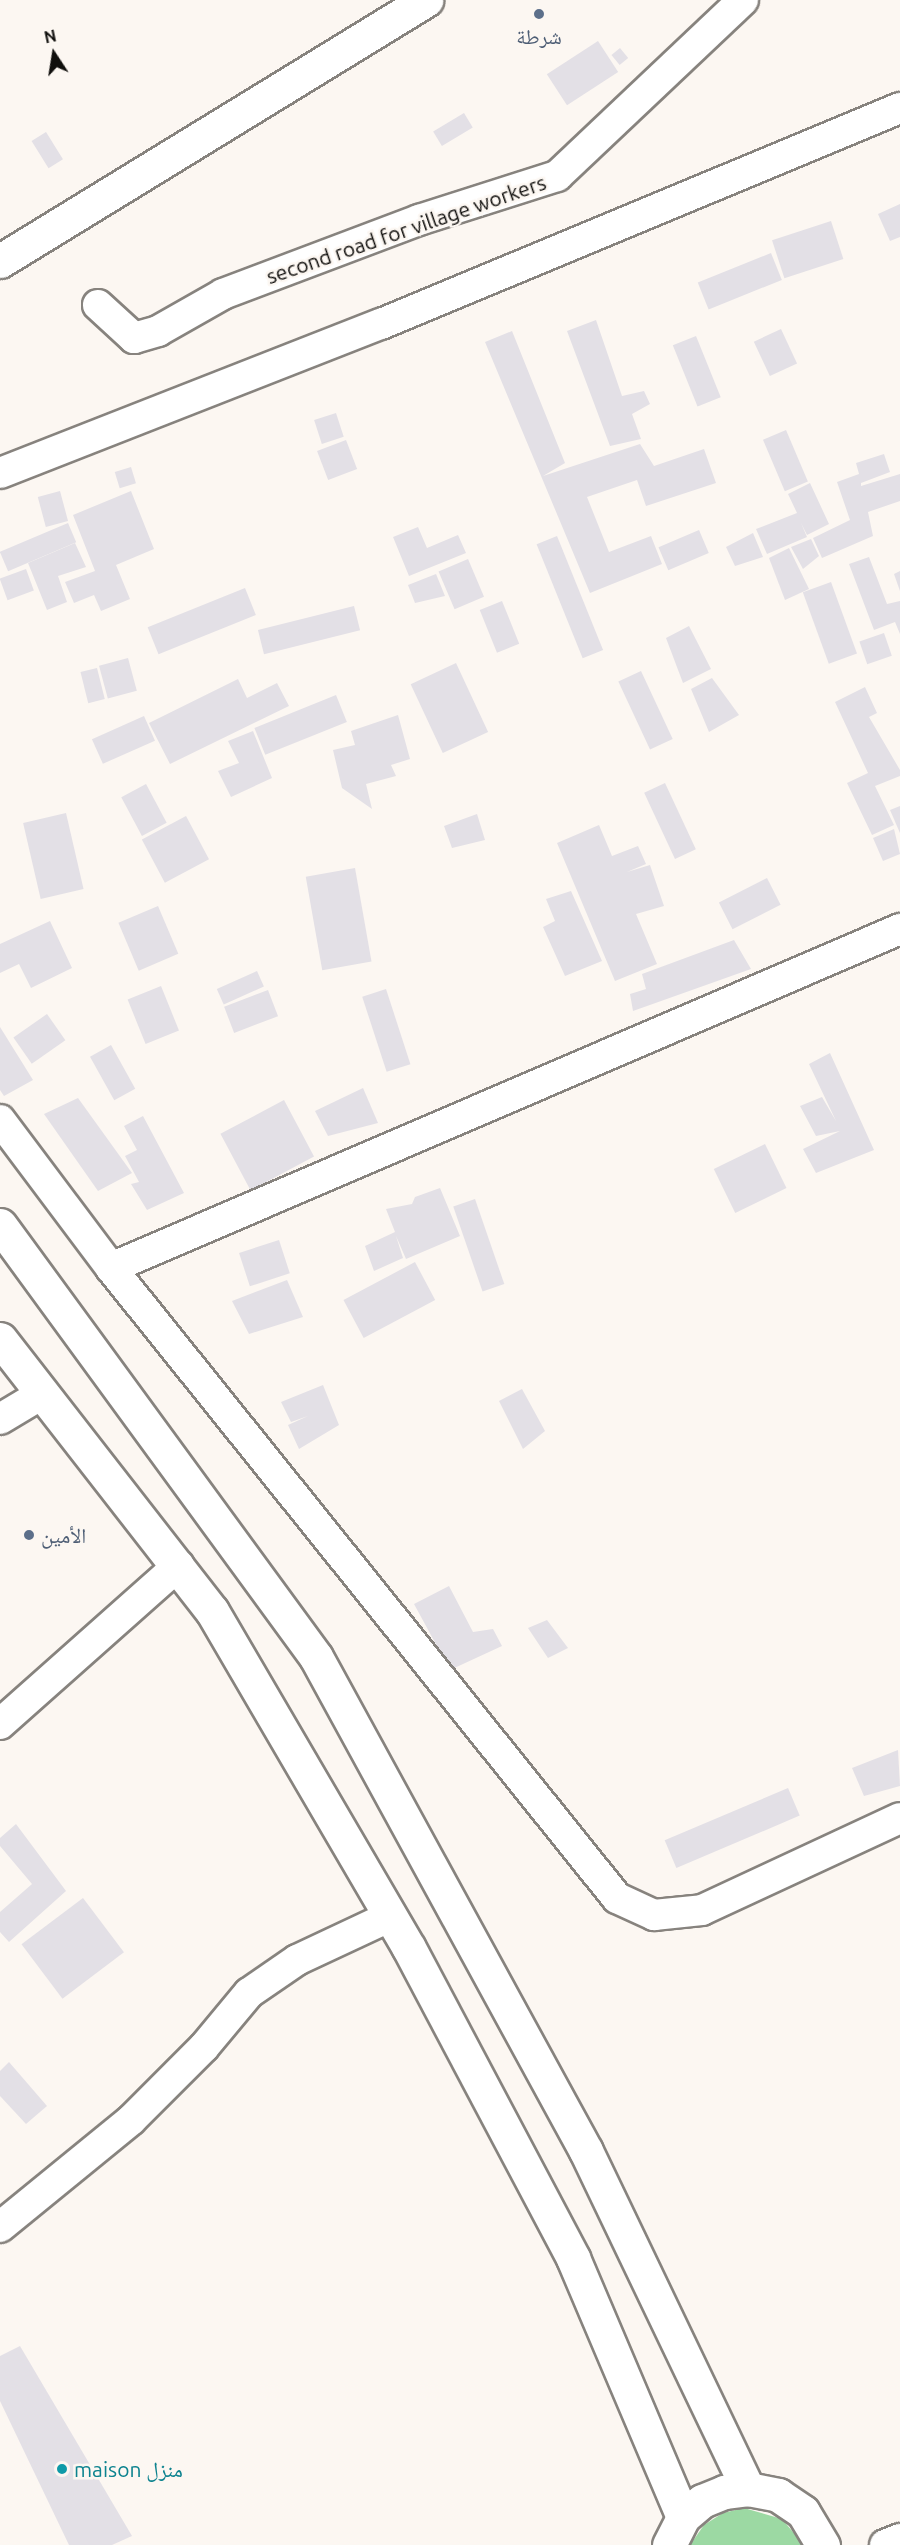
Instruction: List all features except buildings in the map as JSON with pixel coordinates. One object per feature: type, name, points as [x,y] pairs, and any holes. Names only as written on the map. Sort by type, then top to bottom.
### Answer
[{"type":"highway","points":[[0,261],[426,0]]},
{"type":"highway","points":[[0,1225],[316,1657],[586,2151],[748,2489]]},
{"type":"highway","points":[[0,1339],[179,1565],[223,1629],[391,1916],[573,2258],[669,2536],[702,2501],[724,2492],[748,2489],[778,2495],[803,2512],[823,2545]]},
{"type":"street","name":"second road for village workers","points":[[98,305],[134,338],[158,331],[223,294],[419,220],[557,176],[743,0]]},
{"type":"street","points":[[0,473],[381,324],[900,108]]},
{"type":"street","points":[[111,1268],[900,929]]},
{"type":"street","points":[[0,1120],[111,1268],[617,1898],[654,1915],[702,1910],[900,1818]]},
{"type":"street","points":[[0,1419],[42,1394]]},
{"type":"street","points":[[0,1724],[179,1565]]},
{"type":"street","points":[[0,2227],[130,2120],[204,2047],[249,1993],[297,1960],[391,1916]]},
{"type":"street","points":[[885,2545],[900,2539]]},
{"type":"green space","points":[[744,2508],[782,2519],[804,2545],[690,2545],[704,2525],[723,2513]]},
{"type":"place","name":"شرطة","points":[[539,14]]},
{"type":"place","name":"الأمين","points":[[29,1535]]},
{"type":"place","name":"maison منزل","points":[[62,2469]]}]
